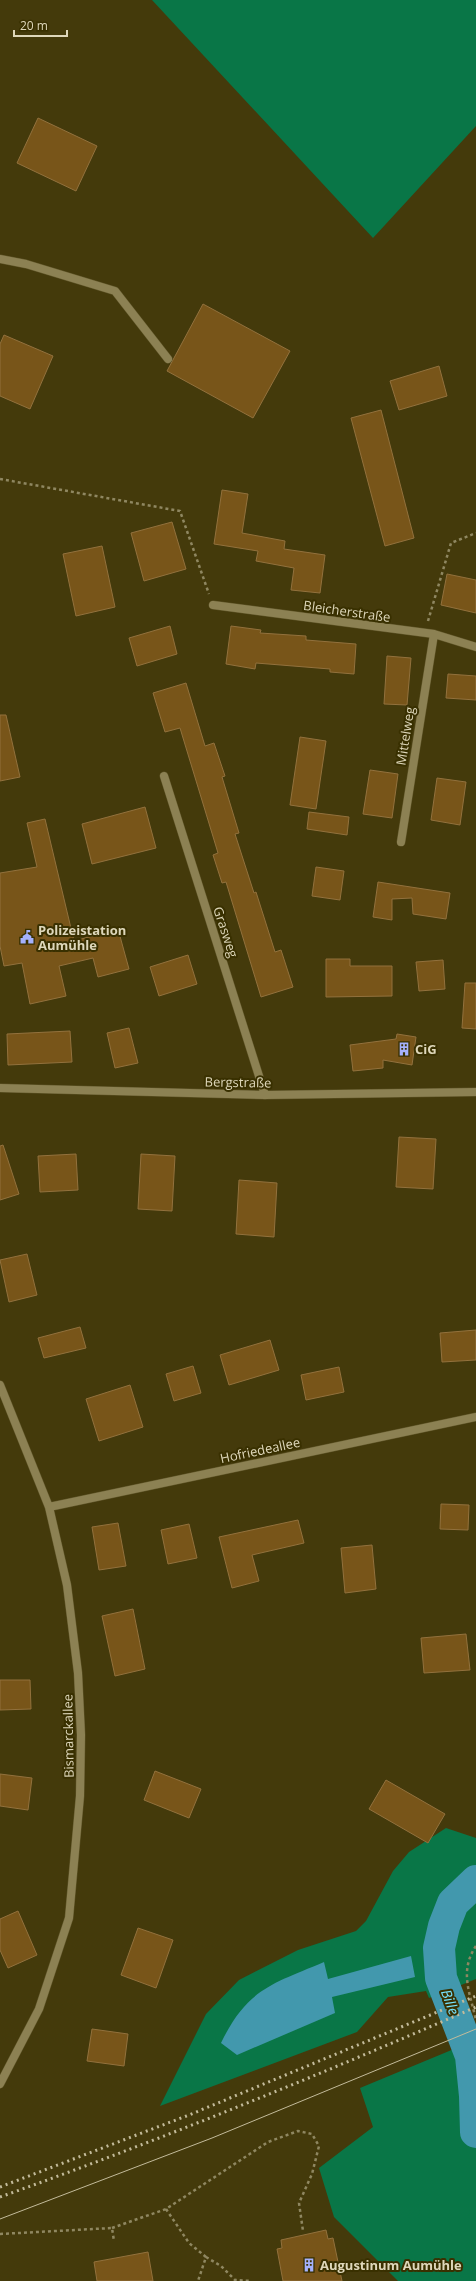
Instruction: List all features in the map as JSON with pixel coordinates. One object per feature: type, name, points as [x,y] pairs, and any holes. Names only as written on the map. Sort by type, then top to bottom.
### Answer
[{"type":"street","points":[[0,259],[26,264],[116,291],[168,359]]},
{"type":"street","name":"Bleicherstraße","points":[[213,605],[434,634],[476,647]]},
{"type":"street","name":"Mittelweg","points":[[401,842],[434,634]]},
{"type":"street","name":"Grasweg","points":[[164,776],[265,1095]]},
{"type":"street","name":"Bergstraße","points":[[0,1088],[265,1095],[476,1092]]},
{"type":"street","name":"Bismarckallee","points":[[0,1385],[50,1507],[68,1585],[78,1673],[80,1796],[69,1918],[38,2009],[0,2084]]},
{"type":"street","name":"Hofriedeallee","points":[[50,1507],[476,1417]]},
{"type":"path","points":[[0,479],[180,511],[213,605]]},
{"type":"path","points":[[424,633],[451,543],[476,533]]},
{"type":"path","points":[[476,1946],[468,1958],[467,1978],[476,2020]]},
{"type":"path","points":[[0,2234],[112,2228],[166,2209],[268,2142],[298,2131],[312,2134],[319,2146],[312,2174],[298,2204],[302,2230]]},
{"type":"path","points":[[166,2209],[188,2243],[221,2266],[235,2281],[246,2279],[251,2281]]},
{"type":"path","points":[[112,2228],[114,2241]]},
{"type":"path","points":[[198,2281],[206,2257]]},
{"type":"green space","points":[[152,0],[476,0],[476,126],[373,238]]},
{"type":"green space","points":[[446,1828],[476,1838],[476,1979],[429,1998],[426,1991],[388,1997],[357,2032],[160,2106],[206,2014],[239,1980],[298,1950],[356,1931],[366,1921],[393,1871],[409,1852]]},
{"type":"green space","points":[[466,2044],[476,2055],[476,2281],[398,2281],[334,2217],[319,2168],[373,2127],[360,2088]]},
{"type":"water","points":[[411,1956],[415,1977],[332,1997],[335,2013],[237,2055],[221,2043],[231,2025],[251,1999],[263,1990],[290,1976],[324,1962],[328,1979]]},
{"type":"building","points":[[38,118],[97,146],[76,191],[17,163]]},
{"type":"building","points":[[203,304],[290,351],[253,418],[167,371]]},
{"type":"building","points":[[4,335],[53,356],[30,409],[0,396],[0,344]]},
{"type":"building","points":[[439,366],[447,396],[399,410],[390,381]]},
{"type":"building","points":[[381,410],[414,538],[385,546],[351,418]]},
{"type":"building","points":[[222,490],[248,494],[242,533],[285,541],[284,549],[325,555],[320,593],[291,590],[294,568],[256,561],[258,551],[214,544]]},
{"type":"building","points":[[172,522],[186,569],[144,581],[131,533]]},
{"type":"building","points":[[102,546],[115,607],[76,616],[63,554]]},
{"type":"building","points":[[447,574],[476,580],[476,613],[441,605]]},
{"type":"building","points":[[170,626],[177,654],[137,666],[129,638]]},
{"type":"building","points":[[231,626],[261,630],[260,633],[306,636],[306,640],[356,644],[354,674],[330,672],[330,669],[256,663],[255,669],[226,664]]},
{"type":"building","points":[[387,656],[411,658],[407,705],[384,704]]},
{"type":"building","points":[[448,674],[476,676],[476,700],[446,698]]},
{"type":"building","points":[[186,683],[205,746],[214,743],[225,776],[222,777],[239,833],[235,834],[254,893],[256,892],[275,952],[281,950],[293,987],[261,997],[226,882],[222,883],[213,855],[218,853],[180,728],[165,732],[153,693]]},
{"type":"building","points":[[0,715],[6,715],[20,777],[0,781]]},
{"type":"building","points":[[300,737],[326,741],[316,809],[290,805]]},
{"type":"building","points":[[370,770],[398,774],[392,818],[363,814]]},
{"type":"building","points":[[437,778],[466,782],[460,825],[431,820]]},
{"type":"building","points":[[145,807],[156,848],[92,864],[82,824]]},
{"type":"building","points":[[309,812],[349,817],[347,835],[307,829]]},
{"type":"building","points":[[45,819],[74,941],[118,929],[129,969],[98,977],[93,958],[59,966],[66,996],[30,1004],[22,963],[4,966],[0,946],[0,873],[37,867],[27,823]]},
{"type":"building","points":[[316,867],[344,871],[340,900],[312,896]]},
{"type":"building","points":[[378,882],[450,893],[446,919],[413,914],[412,898],[392,899],[392,920],[373,917]]},
{"type":"building","points":[[188,955],[197,984],[159,996],[150,967]]},
{"type":"building","points":[[326,959],[350,959],[350,966],[392,966],[392,996],[326,997]]},
{"type":"building","points":[[443,960],[445,989],[419,991],[416,962]]},
{"type":"building","points":[[465,983],[476,983],[476,1029],[462,1028]]},
{"type":"building","points":[[129,1028],[138,1063],[115,1068],[107,1033]]},
{"type":"building","points":[[70,1031],[72,1062],[8,1065],[7,1034]]},
{"type":"building","points":[[397,1034],[416,1037],[412,1065],[383,1060],[383,1068],[353,1071],[350,1045],[396,1039]]},
{"type":"building","points":[[399,1137],[436,1139],[433,1189],[396,1187]]},
{"type":"building","points":[[3,1145],[19,1194],[0,1200],[0,1146]]},
{"type":"building","points":[[76,1154],[78,1190],[40,1192],[38,1156]]},
{"type":"building","points":[[141,1154],[175,1156],[172,1211],[138,1209]]},
{"type":"building","points":[[239,1180],[277,1183],[274,1237],[236,1234]]},
{"type":"building","points":[[27,1254],[37,1295],[9,1302],[0,1260]]},
{"type":"building","points":[[80,1327],[86,1348],[44,1358],[38,1338]]},
{"type":"building","points":[[476,1330],[476,1360],[442,1362],[440,1333]]},
{"type":"building","points":[[270,1340],[279,1370],[229,1385],[220,1355]]},
{"type":"building","points":[[193,1366],[201,1393],[174,1401],[166,1374]]},
{"type":"building","points":[[339,1367],[344,1392],[306,1400],[301,1375]]},
{"type":"building","points":[[130,1385],[143,1427],[99,1441],[86,1399]]},
{"type":"building","points":[[441,1504],[469,1505],[468,1530],[440,1529]]},
{"type":"building","points":[[298,1520],[304,1543],[252,1555],[259,1581],[232,1588],[219,1537]]},
{"type":"building","points":[[118,1523],[126,1566],[99,1570],[92,1527]]},
{"type":"building","points":[[189,1524],[197,1558],[168,1564],[161,1530]]},
{"type":"building","points":[[372,1545],[376,1589],[345,1593],[341,1548]]},
{"type":"building","points":[[133,1609],[145,1669],[115,1676],[102,1616]]},
{"type":"building","points":[[466,1634],[470,1670],[424,1673],[421,1638]]},
{"type":"building","points":[[0,1680],[30,1680],[31,1709],[0,1710]]},
{"type":"building","points":[[155,1771],[201,1789],[189,1818],[144,1800]]},
{"type":"building","points":[[0,1774],[32,1778],[28,1810],[0,1806]]},
{"type":"building","points":[[386,1780],[445,1814],[428,1843],[369,1809]]},
{"type":"building","points":[[18,1911],[37,1955],[8,1968],[0,1950],[0,1919]]},
{"type":"building","points":[[138,1928],[173,1940],[156,1988],[121,1975]]},
{"type":"building","points":[[92,2029],[128,2034],[124,2066],[87,2061]]},
{"type":"building","name":"Augustinum Aumühle","points":[[326,2230],[328,2239],[333,2238],[342,2281],[283,2281],[277,2249],[282,2248],[281,2240]]},
{"type":"building","points":[[148,2252],[153,2281],[97,2281],[94,2262]]},
{"type":"waterway","name":"Bille","points":[[476,1881],[453,1903],[444,1926],[439,1948],[441,1978],[471,2056],[475,2096],[476,2132]]},
{"type":"tram line","points":[[0,2219],[212,2138],[476,2029]]},
{"type":"railway","points":[[0,2187],[189,2115],[476,1996]]},
{"type":"railway","points":[[0,2197],[180,2130],[476,2007]]},
{"type":"place","name":"Polizeistation Aumühle","points":[[27,937]]},
{"type":"place","name":"CiG","points":[[404,1049]]},
{"type":"place","name":"Augustinum Aumühle","points":[[309,2265]]}]
